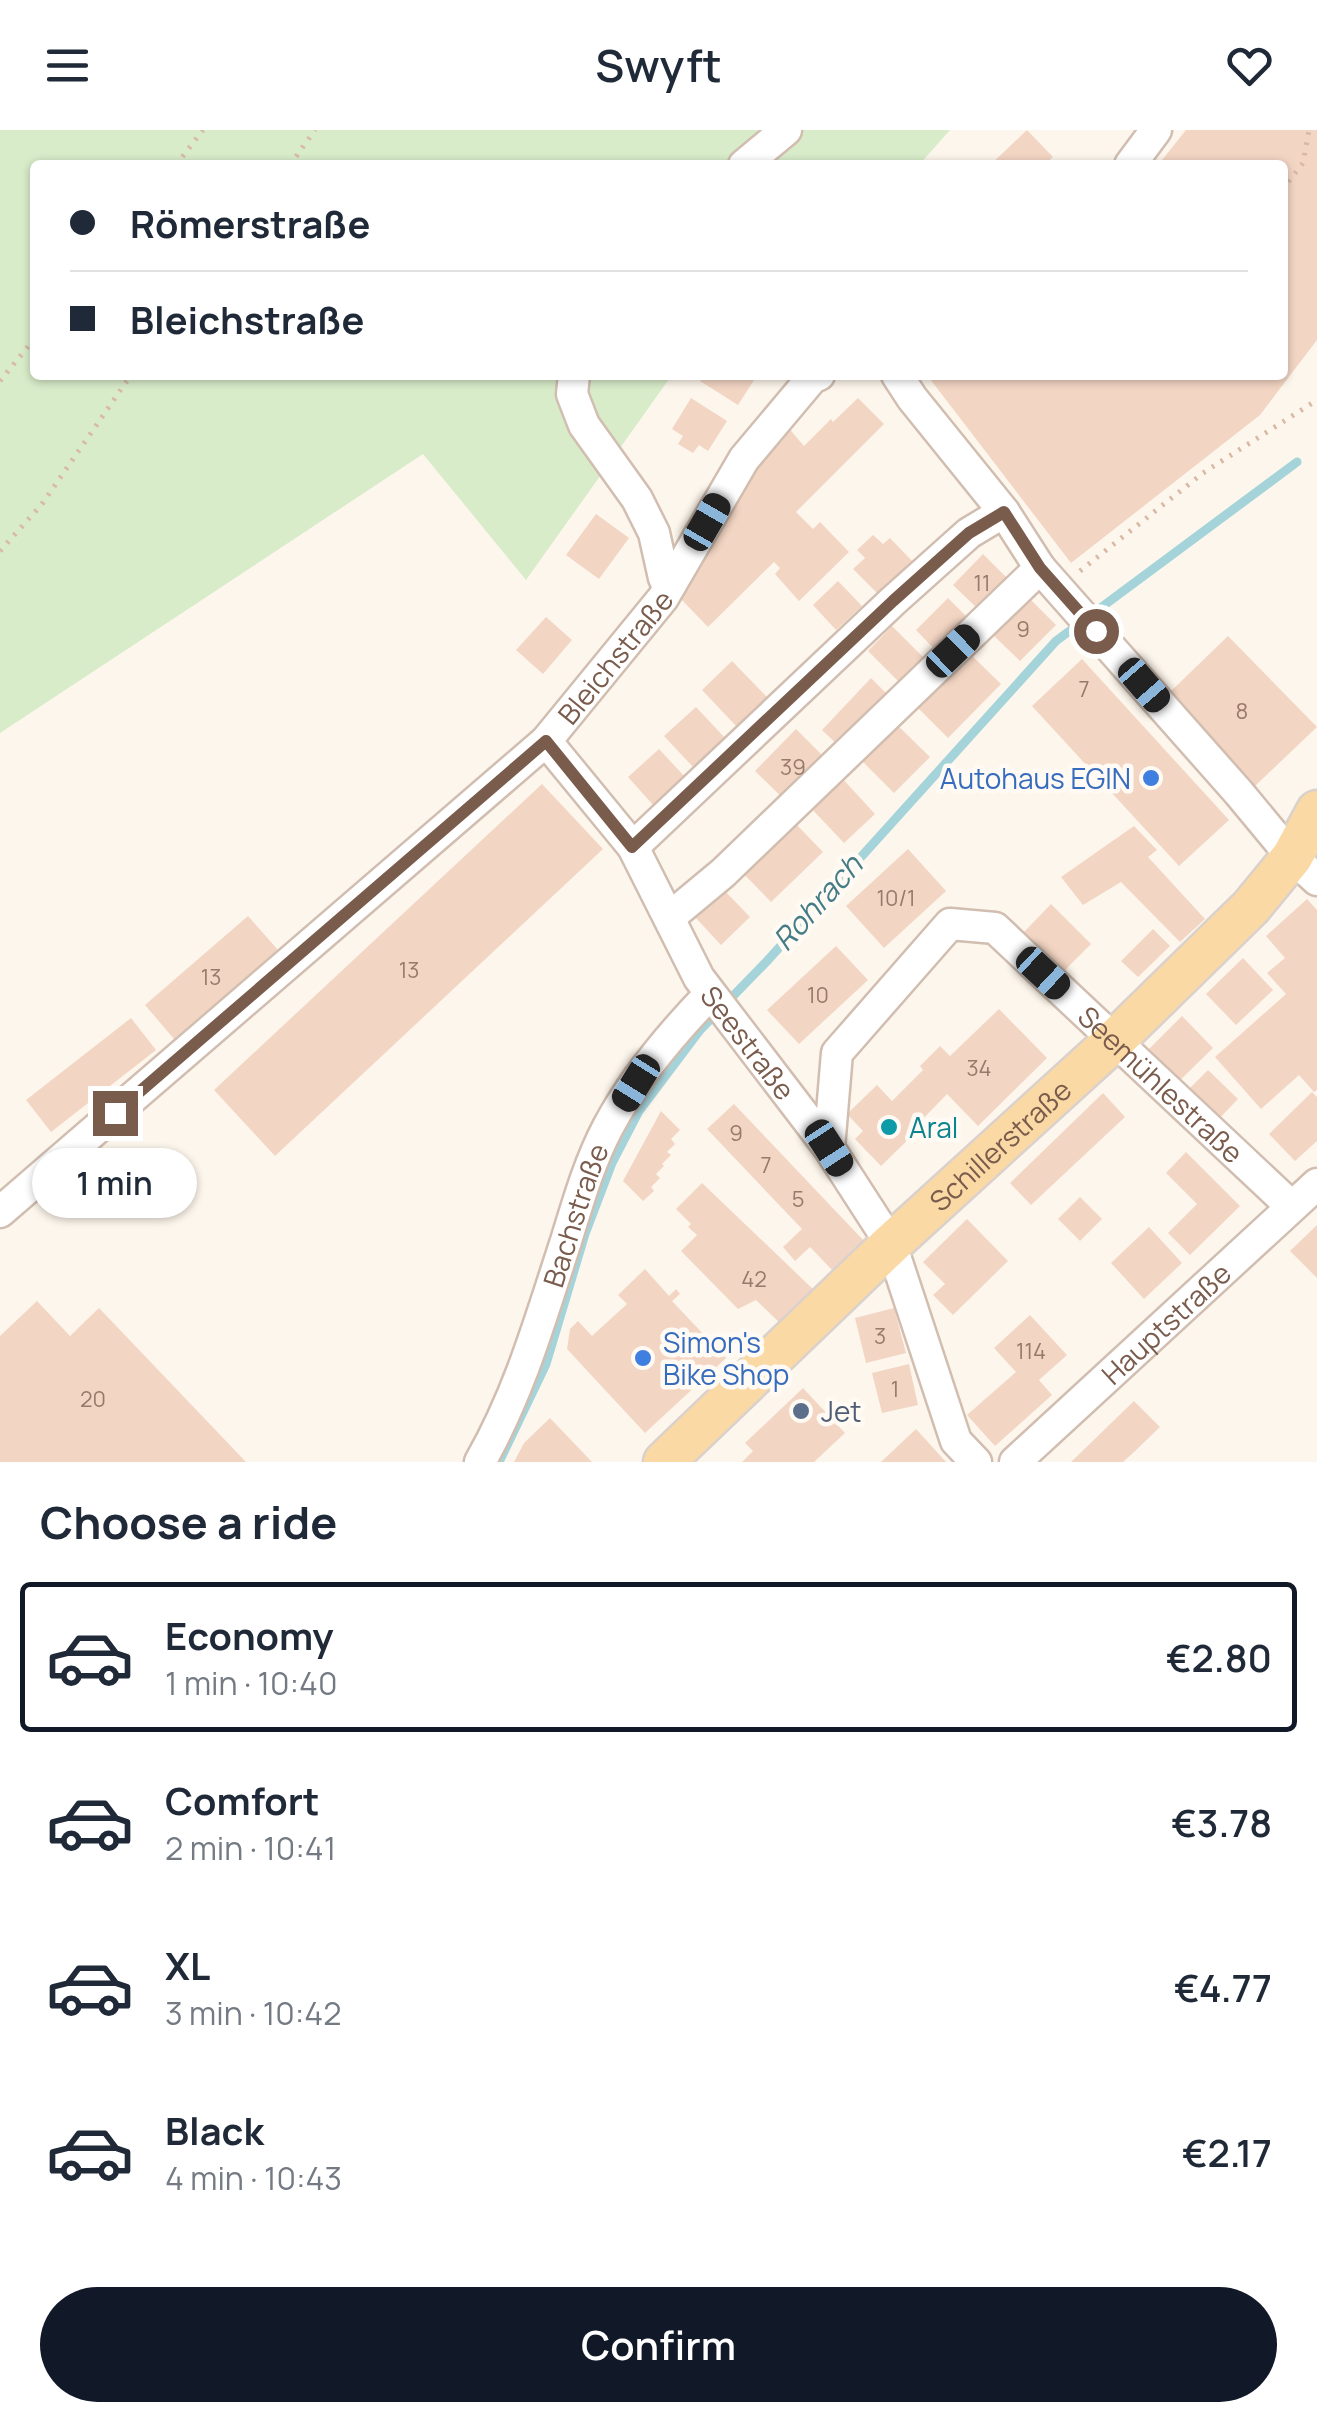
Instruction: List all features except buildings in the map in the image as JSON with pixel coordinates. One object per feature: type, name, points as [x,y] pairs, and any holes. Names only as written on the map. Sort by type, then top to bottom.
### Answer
[{"type":"main road","name":"Schillerstraße","points":[[664,1462],[1251,907],[1304,868],[1317,811]]},
{"type":"street","points":[[750,160],[786,130]]},
{"type":"street","points":[[1134,160],[1156,130]]},
{"type":"street","points":[[573,380],[572,394],[584,425],[637,500],[654,533],[664,578],[671,584]]},
{"type":"street","name":"Bleichstraße","points":[[0,1212],[546,741],[662,598],[744,459],[810,380]]},
{"type":"street","points":[[914,385],[1056,586],[1304,868]]},
{"type":"street","points":[[632,847],[969,533],[1004,512]]},
{"type":"street","points":[[670,917],[1056,586]]},
{"type":"street","name":"Seestraße","points":[[546,741],[632,847],[699,978],[829,1148],[891,1244],[956,1441],[976,1462]]},
{"type":"street","name":"Seemühlestraße","points":[[829,1148],[837,1052],[950,924],[995,928],[1291,1206]]},
{"type":"street","name":"Bachstraße","points":[[480,1462],[524,1372],[584,1182],[608,1127],[672,1036],[713,997]]},
{"type":"street","name":"Hauptstraße","points":[[1015,1462],[1317,1184]]},
{"type":"path","points":[[180,160],[203,130]]},
{"type":"path","points":[[294,160],[315,130]]},
{"type":"path","points":[[1288,182],[1302,163],[1309,130]]},
{"type":"path","points":[[0,381],[30,344]]},
{"type":"path","points":[[0,551],[42,504],[128,380]]},
{"type":"path","points":[[1056,586],[1203,474],[1317,400]]},
{"type":"green space","points":[[0,130],[950,130],[923,160],[30,160],[30,380],[668,380],[526,580],[423,454],[0,733]]},
{"type":"waterway","name":"Rohrach","points":[[499,1462],[546,1364],[585,1234],[612,1163],[639,1111],[700,1030],[1056,641],[1297,462]]},
{"type":"place","name":"Autohaus EGIN","points":[[1151,778]]},
{"type":"place","name":"Aral","points":[[889,1127]]},
{"type":"place","name":"Simon's Bike Shop","points":[[643,1358]]},
{"type":"place","name":"Jet","points":[[801,1411]]},
{"type":"route","points":[[115,1113],[546,741],[632,847],[893,601],[969,533],[1004,512],[1040,568],[1096,631]]}]
